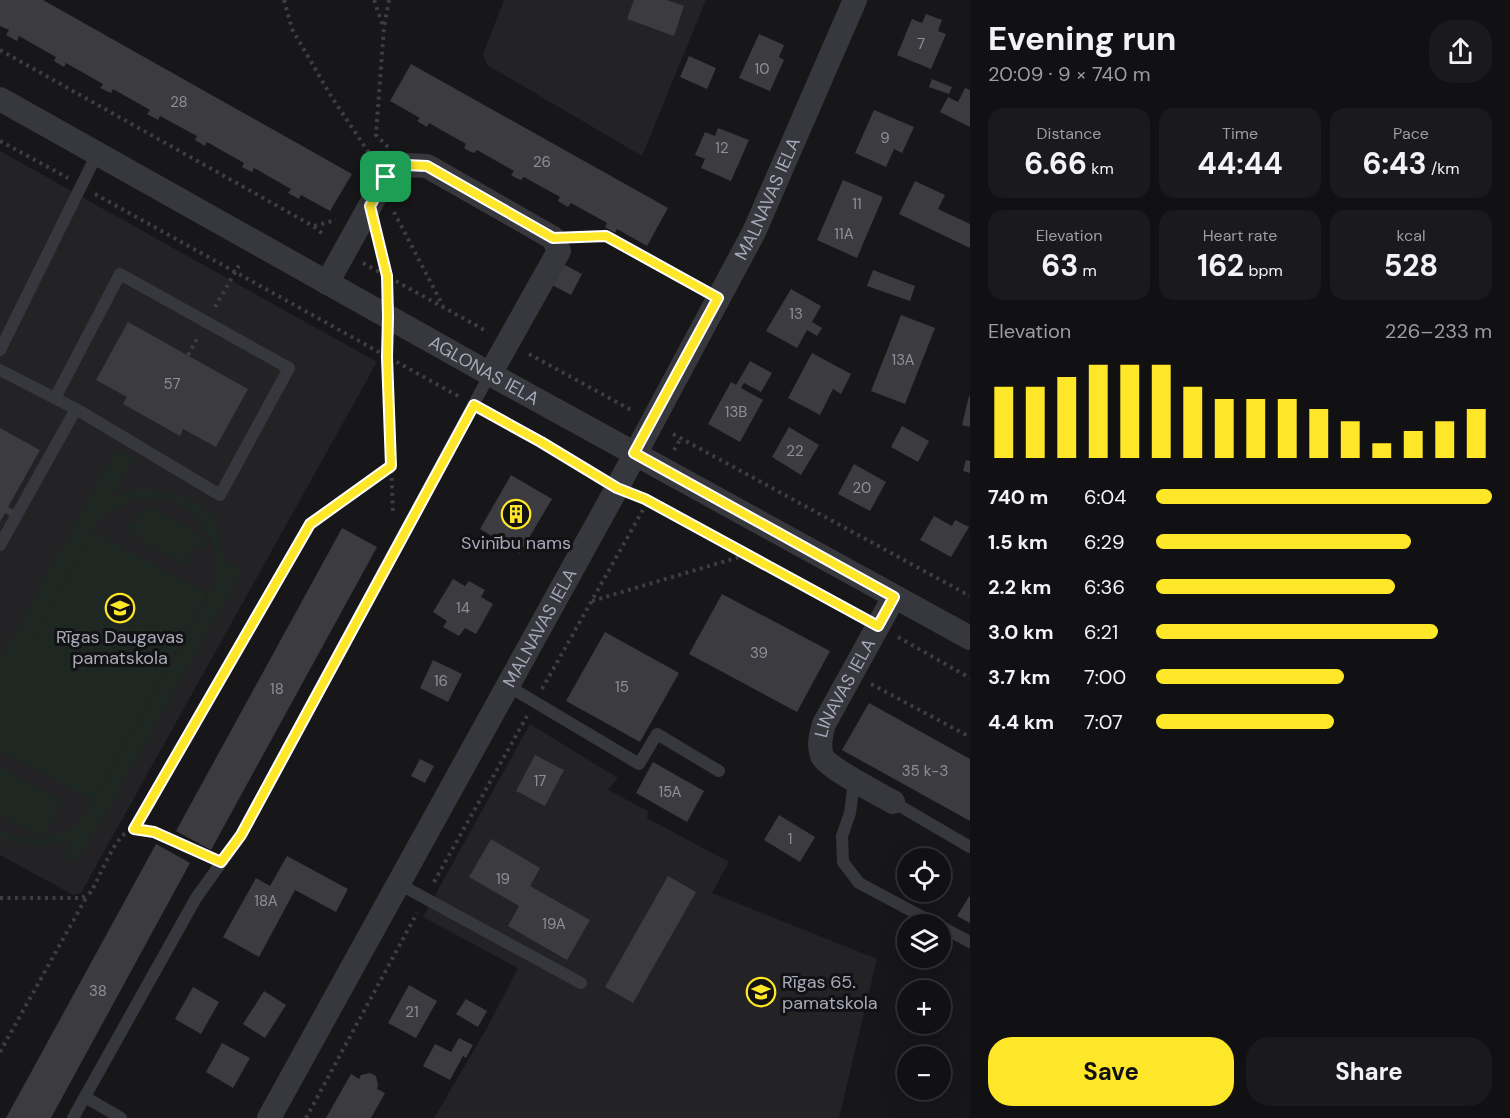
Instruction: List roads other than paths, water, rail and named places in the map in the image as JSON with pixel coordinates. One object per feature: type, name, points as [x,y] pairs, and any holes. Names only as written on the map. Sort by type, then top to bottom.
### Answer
[{"type":"street","name":"MALNAVAS IELA","points":[[269,1118],[617,488],[754,232],[855,0]]},
{"type":"street","name":"AGLONAS IELA","points":[[0,99],[490,374],[970,638]]},
{"type":"street","points":[[327,283],[386,183],[427,166],[553,238],[559,251],[490,374]]},
{"type":"street","name":"LINAVAS IELA","points":[[893,802],[834,767],[823,757],[819,739],[824,724],[894,597]]},
{"type":"lane","points":[[0,350],[97,154]]},
{"type":"lane","points":[[0,370],[76,409],[220,495],[289,368],[120,274],[55,398]]},
{"type":"lane","points":[[73,1118],[196,898],[241,835],[490,374]]},
{"type":"lane","points":[[0,545],[76,409]]},
{"type":"lane","points":[[508,686],[639,764],[657,734],[719,771]]},
{"type":"lane","points":[[847,775],[853,790],[850,813],[842,836],[843,862],[859,883],[917,914]]},
{"type":"lane","name":"LINAVAS IELA","points":[[893,802],[970,847]]},
{"type":"lane","points":[[399,884],[581,983]]},
{"type":"lane","points":[[951,932],[970,942]]},
{"type":"lane","points":[[85,1097],[122,1118]]},
{"type":"place","name":"Svinību nams","points":[[516,514]]},
{"type":"place","name":"Rīgas Daugavas pamatskola","points":[[120,608]]},
{"type":"place","name":"Rīgas 65. pamatskola","points":[[761,992]]}]
